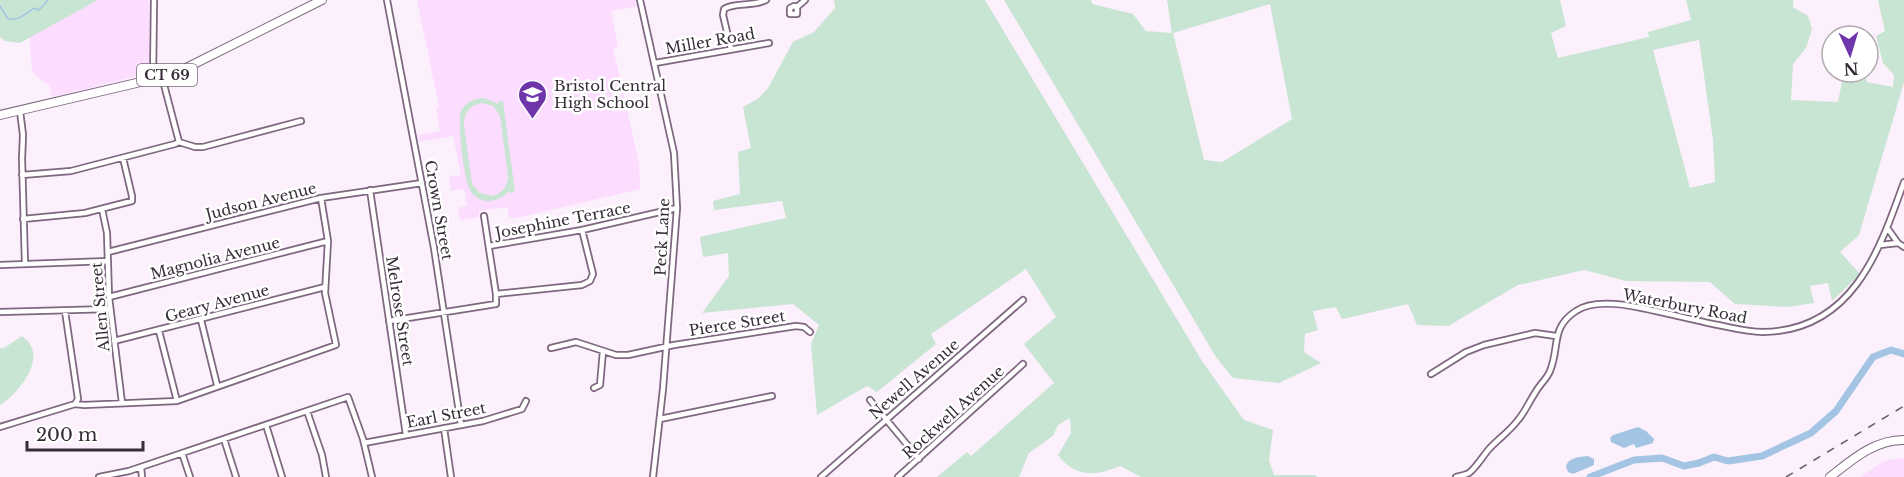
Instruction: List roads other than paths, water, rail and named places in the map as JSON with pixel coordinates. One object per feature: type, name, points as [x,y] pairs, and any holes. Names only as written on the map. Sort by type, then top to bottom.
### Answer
[{"type":"main road","name":"CT 69","points":[[0,115],[158,78],[199,63],[322,0]]},
{"type":"main road","points":[[1830,477],[1861,453],[1880,443],[1904,440]]},
{"type":"street","points":[[154,0],[158,78],[179,141]]},
{"type":"street","name":"Crown Street","points":[[387,0],[445,313],[461,425]]},
{"type":"street","name":"Peck Lane","points":[[640,0],[656,63],[674,153],[677,208],[660,419],[652,477]]},
{"type":"street","points":[[732,6],[735,0]]},
{"type":"street","points":[[731,50],[723,13],[726,7],[766,0]]},
{"type":"street","points":[[797,7],[805,0]]},
{"type":"street","name":"Miller Road","points":[[656,63],[769,43]]},
{"type":"street","points":[[20,111],[23,135],[25,264]]},
{"type":"street","points":[[22,175],[64,172],[123,158],[179,141],[195,147],[203,147],[302,121]]},
{"type":"street","points":[[23,219],[72,215],[129,202],[133,199],[123,158]]},
{"type":"street","name":"Waterbury Road","points":[[1456,477],[1468,473],[1518,421],[1549,374],[1554,359],[1556,336],[1564,321],[1574,311],[1594,304],[1626,305],[1743,330],[1763,332],[1809,322],[1825,314],[1853,292],[1887,230],[1904,182]]},
{"type":"street","name":"Judson Avenue","points":[[108,252],[321,198],[422,183]]},
{"type":"street","name":"Melrose Street","points":[[370,190],[406,435]]},
{"type":"street","points":[[0,427],[75,404],[177,401],[336,345],[325,287],[328,241],[321,198]]},
{"type":"street","name":"Josephine Terrace","points":[[489,246],[582,230],[677,208]]},
{"type":"street","name":"Allen Street","points":[[102,209],[107,226],[110,309],[122,403]]},
{"type":"street","points":[[389,321],[496,304],[484,216]]},
{"type":"street","points":[[496,294],[582,285],[590,281],[593,274],[582,230]]},
{"type":"street","points":[[1887,230],[1904,247]]},
{"type":"street","name":"Magnolia Avenue","points":[[109,297],[328,241]]},
{"type":"street","points":[[1880,245],[1899,243]]},
{"type":"street","points":[[0,265],[108,261]]},
{"type":"street","name":"Geary Avenue","points":[[114,341],[325,287]]},
{"type":"street","name":"Newell Avenue","points":[[823,476],[1023,300]]},
{"type":"street","points":[[0,312],[110,309]]},
{"type":"street","points":[[65,310],[78,399],[75,404]]},
{"type":"street","points":[[201,320],[218,385]]},
{"type":"street","name":"Pierce Street","points":[[551,348],[576,342],[616,355],[628,355],[796,326],[804,327],[810,332]]},
{"type":"street","points":[[159,331],[177,401]]},
{"type":"street","points":[[1431,374],[1466,352],[1484,345],[1535,333],[1556,336]]},
{"type":"street","points":[[594,388],[600,385],[603,351]]},
{"type":"street","name":"Rockwell Avenue","points":[[898,477],[1023,364]]},
{"type":"street","points":[[660,419],[772,396]]},
{"type":"street","points":[[99,477],[141,467],[348,398],[364,443],[372,477]]},
{"type":"street","points":[[870,400],[919,459]]},
{"type":"street","name":"Earl Street","points":[[364,443],[498,418],[524,407],[526,401]]},
{"type":"street","points":[[307,411],[322,455],[326,477]]},
{"type":"street","points":[[266,425],[282,477]]},
{"type":"street","points":[[444,428],[451,477]]},
{"type":"street","points":[[224,439],[236,477]]},
{"type":"street","points":[[182,453],[190,477]]},
{"type":"street","points":[[141,467],[142,477]]},
{"type":"water","points":[[1638,427],[1654,439],[1653,443],[1636,448],[1634,444],[1624,448],[1611,442],[1610,438],[1613,435]]},
{"type":"water","points":[[1588,456],[1594,459],[1594,465],[1573,474],[1568,472],[1566,467],[1569,461]]},
{"type":"waterway","points":[[0,6],[8,19],[15,19],[34,8],[39,10],[48,0]]},
{"type":"waterway","points":[[1590,477],[1634,460],[1662,458],[1684,466],[1714,457],[1728,461],[1762,456],[1811,433],[1836,411],[1873,357],[1891,350],[1904,354]]},
{"type":"railway","points":[[1786,477],[1904,406]]},
{"type":"place","name":"Bristol Central High School","points":[[533,120]]}]
